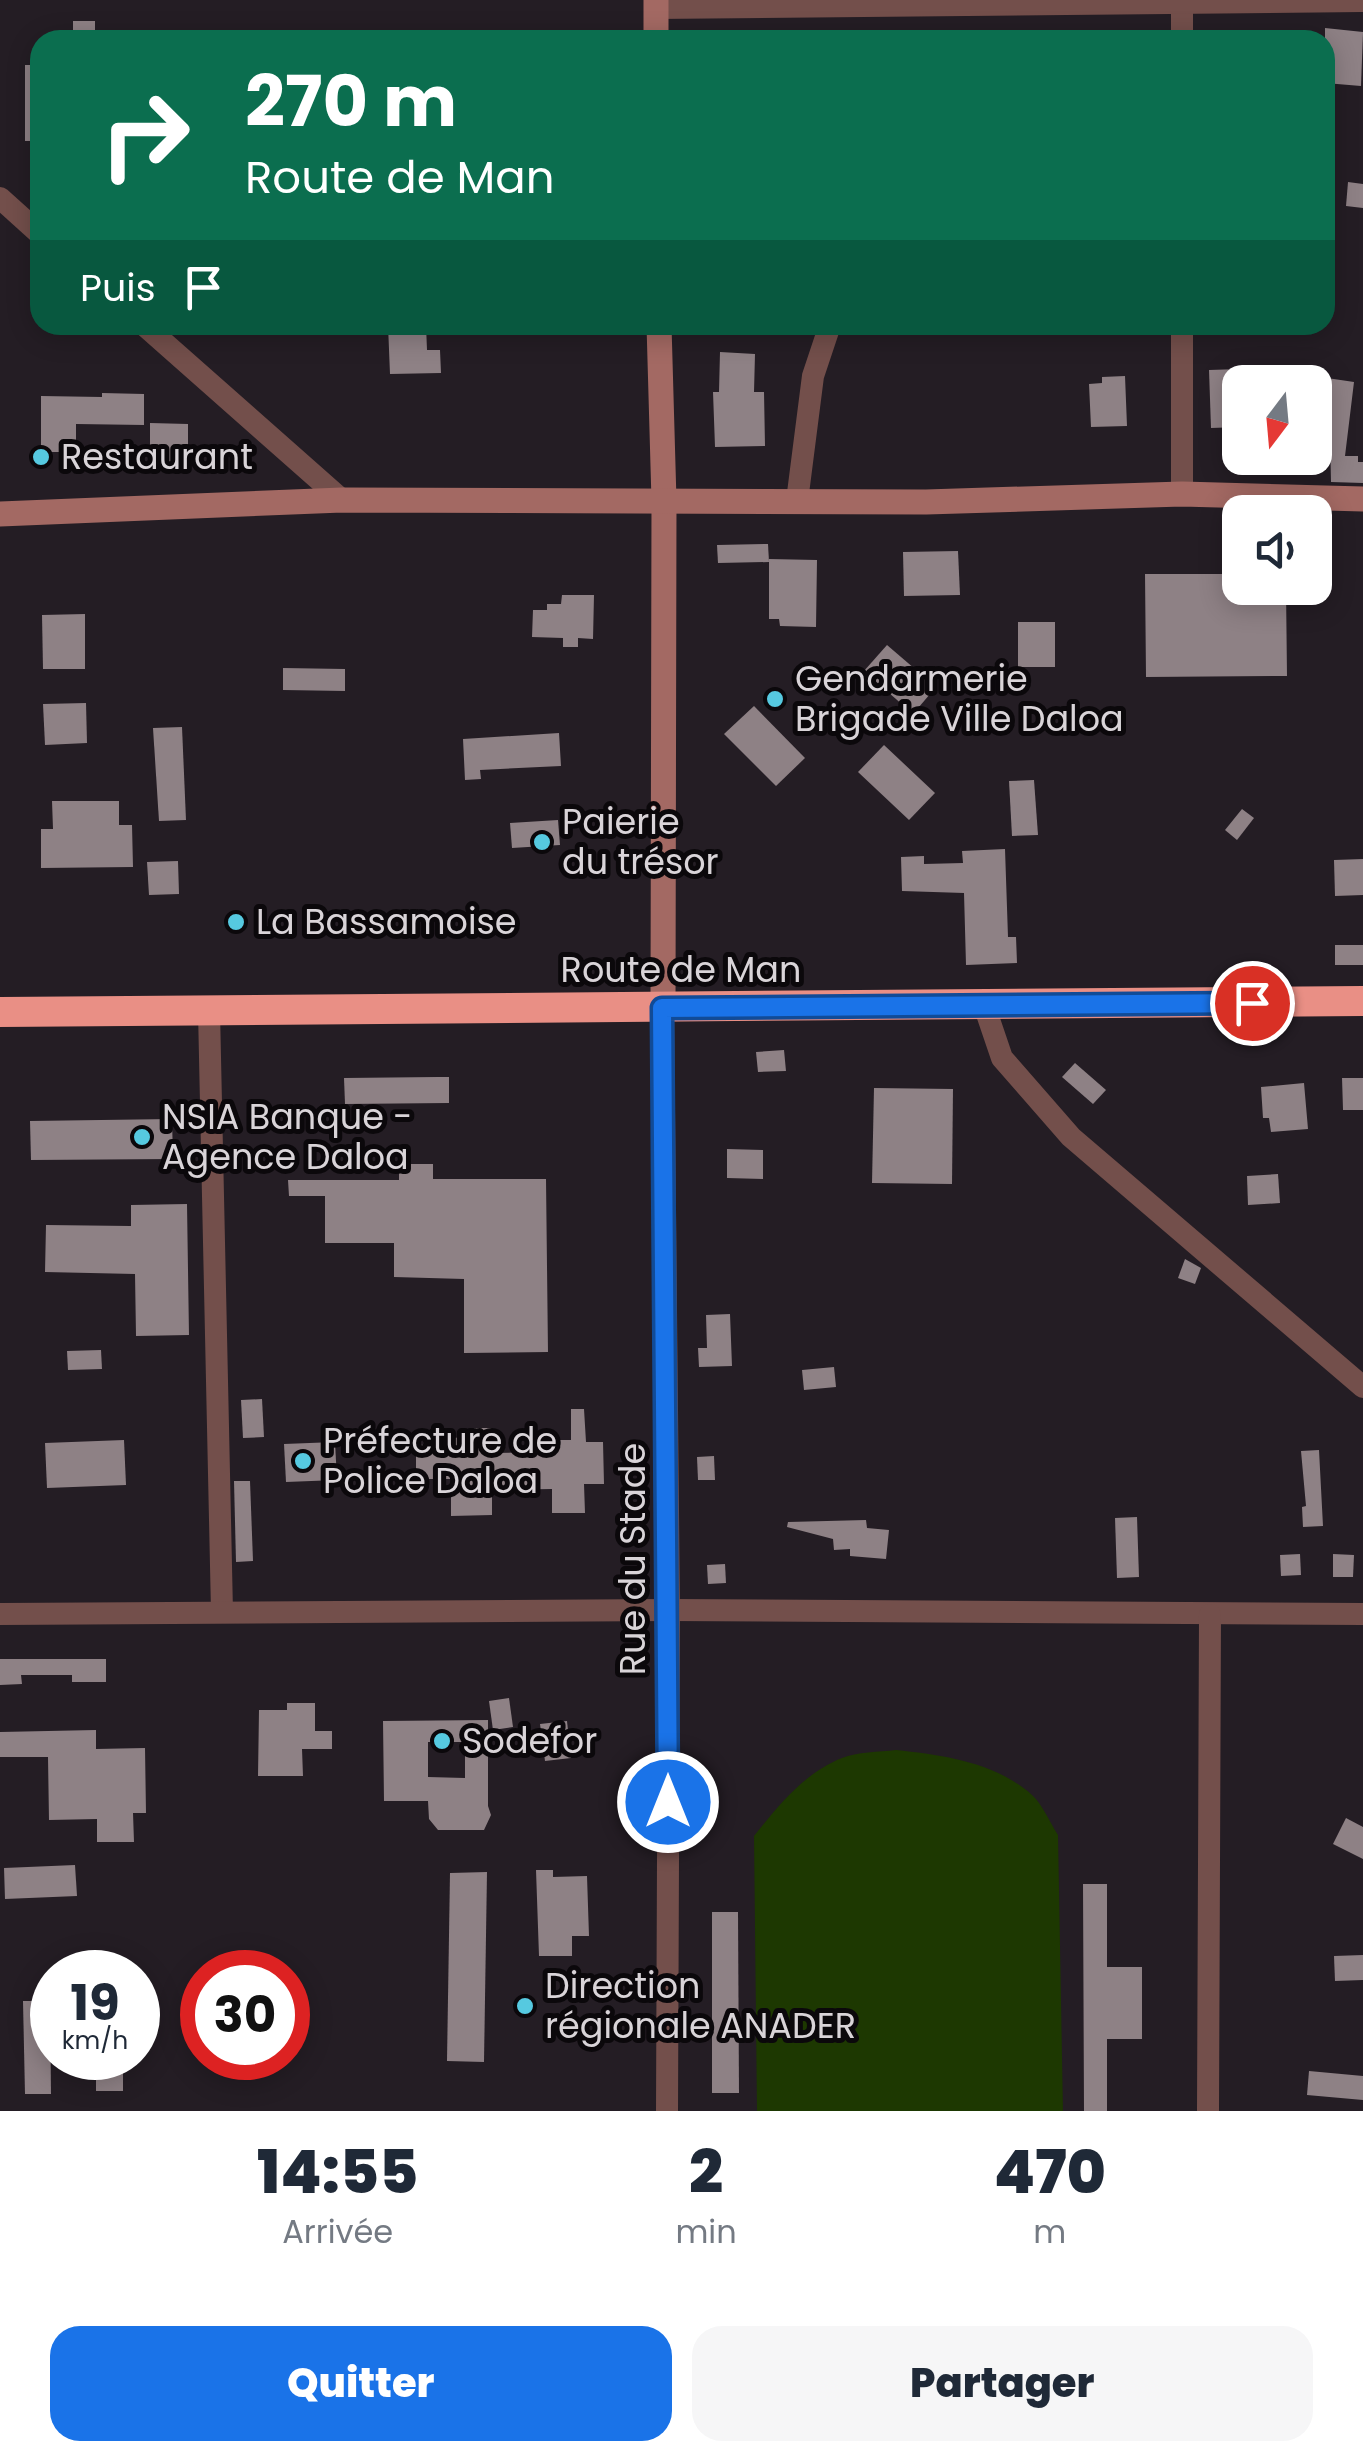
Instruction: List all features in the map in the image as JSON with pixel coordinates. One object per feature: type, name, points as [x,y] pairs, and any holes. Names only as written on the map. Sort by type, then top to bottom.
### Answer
[{"type":"highway","name":"Route de Man","points":[[0,1012],[1363,1001]]},
{"type":"street","points":[[656,30],[656,4],[1363,1]]},
{"type":"street","points":[[1182,3],[1182,30]]},
{"type":"street","points":[[0,198],[30,225]]},
{"type":"street","points":[[155,335],[342,500]]},
{"type":"street","points":[[659,335],[664,501],[662,1008]]},
{"type":"street","points":[[797,501],[813,376],[827,335]]},
{"type":"street","points":[[1182,335],[1182,494]]},
{"type":"street","points":[[0,514],[342,500],[926,502],[1182,494],[1363,499]]},
{"type":"street","points":[[984,1005],[1002,1058],[1071,1136],[1363,1387]]},
{"type":"street","name":"Rue du Stade","points":[[662,1008],[669,1610],[667,2111]]},
{"type":"street","points":[[209,1011],[222,1612]]},
{"type":"street","points":[[0,1614],[669,1610],[1363,1614]]},
{"type":"street","points":[[1208,2111],[1210,1615]]},
{"type":"green space","points":[[896,1750],[950,1758],[1002,1775],[1036,1799],[1058,1835],[1063,2111],[757,2111],[754,1836],[793,1791],[828,1764],[854,1754]]},
{"type":"building","points":[[73,21],[95,21],[95,30],[73,30]]},
{"type":"building","points":[[1325,28],[1363,32],[1361,86],[1335,84],[1335,30]]},
{"type":"building","points":[[25,65],[30,65],[30,141],[25,141]]},
{"type":"building","points":[[1348,182],[1363,184],[1363,208],[1346,206]]},
{"type":"building","points":[[388,335],[426,335],[427,350],[440,350],[441,373],[390,374]]},
{"type":"building","points":[[720,352],[755,354],[754,392],[764,392],[765,446],[715,447],[713,392],[719,392]]},
{"type":"building","points":[[1209,370],[1222,370],[1222,428],[1211,428]]},
{"type":"building","points":[[1125,376],[1127,426],[1091,427],[1089,384],[1102,383],[1102,377]]},
{"type":"building","points":[[1332,379],[1354,382],[1345,456],[1358,456],[1358,462],[1363,462],[1363,483],[1331,482]]},
{"type":"building","points":[[102,393],[144,394],[144,425],[76,424],[76,452],[41,452],[41,396],[102,397]]},
{"type":"building","points":[[150,423],[188,424],[188,470],[150,470]]},
{"type":"building","points":[[768,544],[769,562],[718,563],[717,545]]},
{"type":"building","points":[[958,551],[960,595],[904,596],[903,552]]},
{"type":"building","points":[[769,559],[817,560],[816,627],[780,626],[779,619],[769,619]]},
{"type":"building","points":[[1145,574],[1222,574],[1222,605],[1286,605],[1287,676],[1146,677]]},
{"type":"building","points":[[562,595],[594,595],[593,639],[578,638],[578,647],[563,647],[563,638],[532,637],[533,610],[561,604]]},
{"type":"building","points":[[85,614],[85,669],[43,669],[42,615]]},
{"type":"building","points":[[1018,622],[1055,622],[1055,667],[1018,667]]},
{"type":"building","points":[[887,645],[936,687],[913,714],[864,671]]},
{"type":"building","points":[[283,668],[345,669],[345,691],[283,690]]},
{"type":"building","points":[[86,703],[87,743],[45,745],[43,704]]},
{"type":"building","points":[[754,706],[805,758],[776,786],[724,734]]},
{"type":"building","points":[[182,727],[186,820],[159,821],[153,728]]},
{"type":"building","points":[[559,733],[561,766],[480,770],[481,779],[465,780],[463,739]]},
{"type":"building","points":[[884,745],[935,793],[909,820],[858,772]]},
{"type":"building","points":[[1034,780],[1038,835],[1012,836],[1009,781]]},
{"type":"building","points":[[52,801],[119,801],[119,825],[132,825],[133,867],[41,868],[41,829],[53,829]]},
{"type":"building","points":[[1242,809],[1254,818],[1237,840],[1225,830]]},
{"type":"building","points":[[558,820],[560,845],[512,848],[510,823]]},
{"type":"building","points":[[1005,849],[1008,937],[1016,937],[1017,963],[966,965],[964,893],[902,891],[901,857],[924,856],[924,864],[963,863],[962,851]]},
{"type":"building","points":[[1363,859],[1363,895],[1335,896],[1334,860]]},
{"type":"building","points":[[178,861],[179,894],[149,895],[147,862]]},
{"type":"building","points":[[1335,945],[1363,945],[1363,965],[1335,965]]},
{"type":"building","points":[[784,1050],[786,1071],[758,1072],[756,1052]]},
{"type":"building","points":[[1075,1063],[1106,1090],[1093,1104],[1062,1077]]},
{"type":"building","points":[[449,1077],[449,1103],[345,1104],[344,1078]]},
{"type":"building","points":[[1342,1078],[1363,1078],[1363,1110],[1343,1110]]},
{"type":"building","points":[[1304,1083],[1308,1129],[1271,1132],[1269,1118],[1263,1118],[1261,1087]]},
{"type":"building","points":[[874,1088],[953,1089],[952,1184],[872,1183]]},
{"type":"building","points":[[172,1119],[173,1159],[31,1160],[30,1121]]},
{"type":"building","points":[[727,1149],[763,1150],[763,1179],[727,1178]]},
{"type":"building","points":[[399,1164],[433,1164],[433,1179],[546,1179],[548,1352],[464,1353],[464,1279],[394,1277],[394,1243],[325,1243],[325,1196],[289,1196],[288,1180],[399,1180]]},
{"type":"building","points":[[1278,1174],[1280,1203],[1248,1205],[1247,1176]]},
{"type":"building","points":[[187,1204],[189,1335],[136,1336],[135,1274],[45,1272],[46,1225],[131,1226],[131,1205]]},
{"type":"building","points":[[1185,1259],[1201,1268],[1195,1284],[1178,1278]]},
{"type":"building","points":[[730,1314],[732,1366],[699,1367],[698,1348],[707,1348],[706,1315]]},
{"type":"building","points":[[101,1350],[102,1369],[68,1370],[67,1351]]},
{"type":"building","points":[[834,1367],[836,1387],[804,1390],[802,1370]]},
{"type":"building","points":[[262,1399],[264,1437],[243,1438],[241,1400]]},
{"type":"building","points":[[571,1409],[584,1409],[586,1442],[603,1442],[604,1484],[584,1484],[585,1513],[552,1513],[552,1489],[492,1490],[492,1515],[451,1516],[451,1479],[416,1479],[416,1445],[448,1444],[448,1438],[472,1437],[471,1428],[492,1428],[492,1453],[552,1452],[552,1440],[571,1440]]},
{"type":"building","points":[[124,1440],[126,1485],[47,1488],[45,1443]]},
{"type":"building","points":[[335,1442],[337,1480],[286,1482],[284,1444]]},
{"type":"building","points":[[1319,1450],[1323,1526],[1303,1527],[1302,1507],[1306,1506],[1301,1451]]},
{"type":"building","points":[[714,1456],[715,1480],[698,1480],[697,1457]]},
{"type":"building","points":[[234,1481],[250,1481],[253,1561],[236,1562]]},
{"type":"building","points":[[1137,1517],[1139,1577],[1117,1578],[1115,1518]]},
{"type":"building","points":[[866,1520],[867,1528],[889,1530],[886,1559],[850,1556],[850,1549],[834,1550],[833,1539],[787,1527],[788,1522]]},
{"type":"building","points":[[1300,1554],[1301,1575],[1281,1576],[1280,1555]]},
{"type":"building","points":[[1333,1554],[1354,1555],[1353,1577],[1333,1577]]},
{"type":"building","points":[[725,1564],[726,1583],[708,1584],[707,1565]]},
{"type":"building","points":[[0,1659],[106,1659],[106,1682],[72,1682],[72,1675],[21,1675],[22,1684],[0,1685]]},
{"type":"building","points":[[509,1698],[513,1727],[493,1730],[489,1701]]},
{"type":"building","points":[[287,1703],[315,1703],[315,1731],[332,1731],[332,1749],[302,1749],[303,1776],[258,1776],[259,1710],[287,1710]]},
{"type":"building","points":[[488,1720],[491,1815],[484,1830],[438,1830],[429,1819],[428,1801],[384,1801],[383,1721]],"holes":[[[428,1742],[465,1742],[465,1778],[428,1777]]]},
{"type":"building","points":[[567,1721],[571,1758],[545,1761],[540,1724]]},
{"type":"building","points":[[96,1730],[96,1749],[145,1748],[146,1813],[133,1813],[134,1842],[97,1842],[97,1819],[49,1820],[48,1757],[0,1757],[0,1732]]},
{"type":"building","points":[[1346,1818],[1363,1827],[1363,1859],[1333,1844]]},
{"type":"building","points":[[75,1865],[77,1896],[5,1899],[4,1868]]},
{"type":"building","points":[[536,1870],[553,1870],[553,1877],[587,1876],[589,1936],[572,1936],[572,1956],[539,1956]]},
{"type":"building","points":[[487,1872],[484,2062],[447,2061],[450,1873]]},
{"type":"building","points":[[1083,1884],[1107,1884],[1107,1967],[1142,1967],[1142,2039],[1107,2039],[1107,2111],[1084,2111]]},
{"type":"building","points":[[712,1912],[738,1912],[739,2093],[712,2093]]},
{"type":"building","points":[[1363,1955],[1363,1980],[1335,1981],[1334,1956]]},
{"type":"building","points":[[23,2001],[30,2001],[30,2080],[51,2080],[51,2094],[25,2094]]},
{"type":"building","points":[[1309,2071],[1363,2076],[1363,2100],[1307,2095]]},
{"type":"building","points":[[96,2080],[123,2080],[123,2091],[96,2091]]},
{"type":"place","name":"Restaurant","points":[[41,457]]},
{"type":"place","name":"Gendarmerie Brigade Ville Daloa","points":[[775,699]]},
{"type":"place","name":"Paierie du trésor","points":[[542,842]]},
{"type":"place","name":"La Bassamoise","points":[[236,922]]},
{"type":"place","name":"NSIA Banque - Agence Daloa","points":[[142,1137]]},
{"type":"place","name":"Préfecture de Police Daloa","points":[[303,1461]]},
{"type":"place","name":"Sodefor","points":[[442,1741]]},
{"type":"place","name":"Direction régionale ANADER","points":[[525,2006]]},
{"type":"route","points":[[668,1802],[662,1008],[1252,1003]]}]
